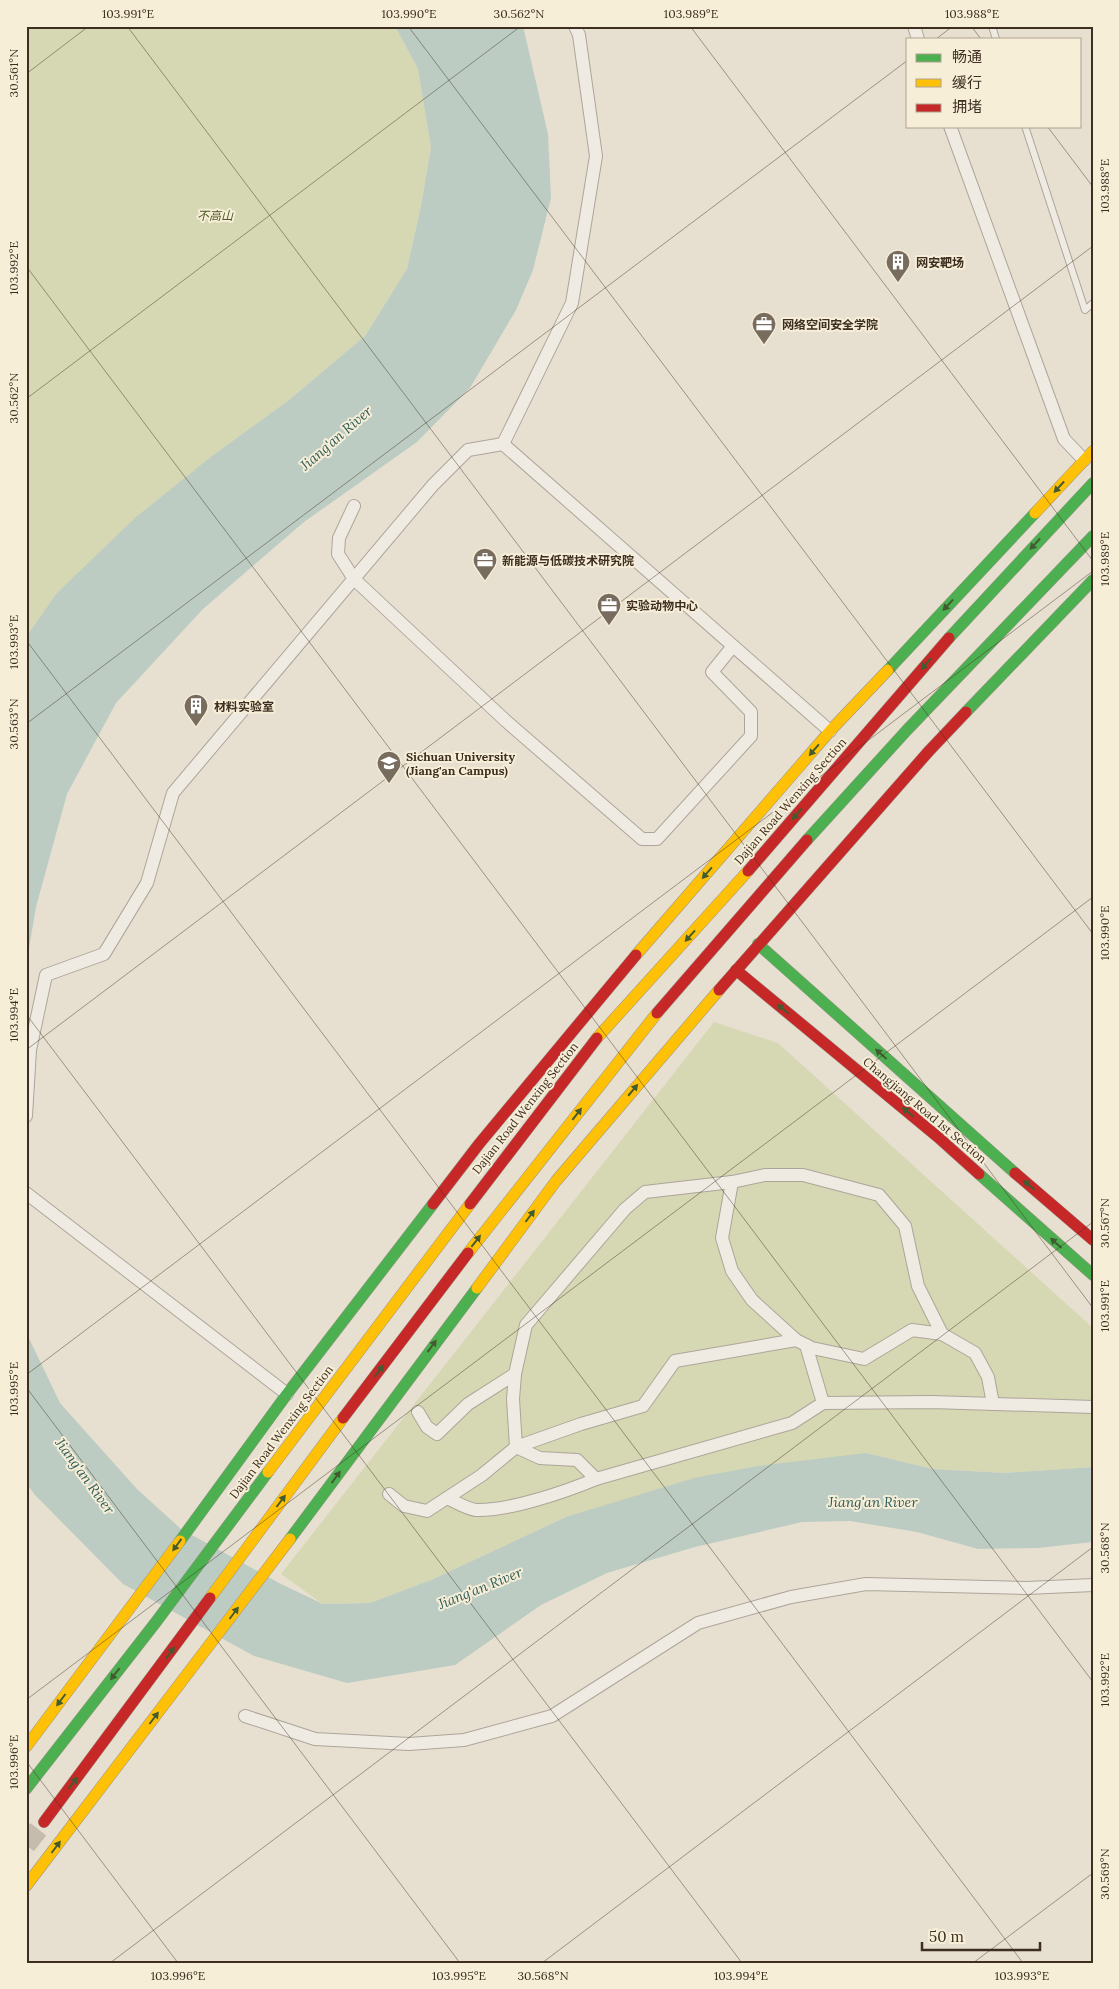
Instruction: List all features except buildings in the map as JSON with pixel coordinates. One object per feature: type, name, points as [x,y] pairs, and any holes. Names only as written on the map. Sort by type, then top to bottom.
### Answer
[{"type":"street","points":[[503,444],[572,303],[596,156],[579,35],[575,26]]},
{"type":"street","points":[[914,26],[918,38]]},
{"type":"street","points":[[26,1747],[133,1606],[287,1394],[479,1144],[642,947],[830,731],[1088,456],[1064,439],[951,128]]},
{"type":"street","points":[[26,1116],[30,1050],[46,975],[104,954],[147,883],[173,793],[433,485],[468,450],[503,444]]},
{"type":"street","points":[[503,444],[830,731]]},
{"type":"street","name":"Dajian Road Wenxing Section","points":[[26,1789],[230,1525],[410,1282],[590,1046],[730,892],[960,625],[1093,483]]},
{"type":"street","points":[[354,506],[339,538],[338,554],[354,579],[506,721],[642,839],[657,839],[751,736],[751,712],[712,672],[733,646]]},
{"type":"street","points":[[44,1822],[464,1257],[614,1066],[725,934],[807,841],[983,648],[1093,536]]},
{"type":"street","points":[[26,1886],[276,1558],[556,1181],[758,944],[929,751],[1093,580]]},
{"type":"street","name":"Changjiang Road 1st Section","points":[[758,944],[991,1152],[1093,1240]]},
{"type":"street","name":"Changjiang Road 1st Section","points":[[736,970],[939,1138],[1093,1276]]},
{"type":"street","points":[[516,1447],[513,1399],[515,1374],[526,1325],[625,1209],[645,1192],[732,1182],[765,1175],[803,1175],[878,1194],[905,1226],[918,1286],[942,1334]]},
{"type":"street","points":[[732,1182],[722,1238],[732,1271],[752,1300],[801,1343],[812,1348],[864,1359],[912,1330],[942,1334],[976,1353],[988,1377],[993,1404]]},
{"type":"street","points":[[26,1194],[287,1394]]},
{"type":"street","points":[[801,1343],[823,1403]]},
{"type":"street","points":[[389,1494],[404,1506],[427,1511],[482,1475],[516,1447],[581,1424],[643,1406],[675,1360],[801,1343]]},
{"type":"street","points":[[418,1412],[427,1427],[437,1434],[468,1404],[515,1374]]},
{"type":"street","points":[[447,1498],[474,1510],[501,1507],[563,1493],[596,1479],[792,1423],[823,1403],[993,1404],[1093,1407]]},
{"type":"street","points":[[516,1447],[540,1458],[577,1460],[596,1479]]},
{"type":"street","points":[[245,1716],[315,1739],[409,1744],[464,1740],[552,1716],[698,1623],[791,1597],[866,1584],[1027,1588],[1093,1585]]},
{"type":"lane","points":[[992,26],[996,38]]},
{"type":"lane","points":[[1026,128],[1085,310],[1093,303]]},
{"type":"green space","name":"不高山","points":[[26,26],[395,26],[418,69],[431,147],[421,206],[407,269],[365,336],[289,400],[212,456],[56,594],[26,637]]},
{"type":"green space","points":[[714,1022],[778,1043],[1093,1328],[1093,1467],[1005,1473],[933,1469],[866,1453],[566,1517],[431,1580],[370,1603],[323,1604],[281,1574]]},
{"type":"water","name":"Jiang'an River","points":[[395,26],[523,26],[548,134],[551,198],[533,270],[516,310],[470,388],[417,442],[304,522],[203,609],[116,703],[67,794],[36,907],[26,966],[26,637],[56,594],[135,518],[212,456],[289,400],[365,336],[407,269],[421,206],[431,147],[418,69]]},
{"type":"water","name":"Jiang'an River","points":[[26,1332],[60,1403],[137,1489],[181,1529],[279,1583],[323,1604],[370,1603],[431,1580],[566,1517],[694,1478],[758,1466],[866,1453],[933,1469],[1005,1473],[1093,1467],[1093,1542],[1038,1548],[978,1549],[917,1532],[850,1521],[802,1522],[695,1547],[607,1573],[541,1605],[455,1665],[347,1683],[254,1656],[123,1584],[35,1495],[26,1483]]},
{"type":"tunnel","points":[[26,1845],[44,1822]]},
{"type":"traffic: fast","points":[[949,638],[1093,483]]},
{"type":"traffic: fast","points":[[888,670],[1035,513]]},
{"type":"traffic: fast","points":[[807,840],[907,730],[1093,536]]},
{"type":"traffic: fast","points":[[966,712],[1093,580]]},
{"type":"traffic: fast","points":[[758,944],[1015,1173]]},
{"type":"traffic: fast","points":[[979,1174],[1093,1275]]},
{"type":"traffic: fast","points":[[180,1541],[287,1394],[433,1204]]},
{"type":"traffic: fast","points":[[290,1539],[477,1288]]},
{"type":"traffic: fast","points":[[26,1789],[156,1622],[268,1472]]},
{"type":"traffic: slow","points":[[1035,513],[1093,451]]},
{"type":"traffic: slow","points":[[636,955],[830,731],[888,670]]},
{"type":"traffic: slow","points":[[597,1038],[748,871]]},
{"type":"traffic: slow","points":[[477,1288],[556,1181],[719,990]]},
{"type":"traffic: slow","points":[[468,1253],[657,1013]]},
{"type":"traffic: slow","points":[[268,1472],[470,1204]]},
{"type":"traffic: slow","points":[[210,1598],[343,1418]]},
{"type":"traffic: slow","points":[[26,1886],[290,1539]]},
{"type":"traffic: slow","points":[[26,1747],[180,1541]]},
{"type":"traffic: jam","points":[[748,871],[949,638]]},
{"type":"traffic: jam","points":[[719,990],[929,751],[966,712]]},
{"type":"traffic: jam","points":[[657,1013],[807,840]]},
{"type":"traffic: jam","points":[[433,1204],[479,1144],[636,955]]},
{"type":"traffic: jam","points":[[736,970],[939,1138],[979,1174]]},
{"type":"traffic: jam","points":[[470,1204],[597,1038]]},
{"type":"traffic: jam","points":[[1015,1173],[1093,1240]]},
{"type":"traffic: jam","points":[[343,1418],[468,1253]]},
{"type":"traffic: jam","points":[[44,1822],[210,1598]]},
{"type":"place","name":"网安靶场","points":[[898,283]]},
{"type":"place","name":"网络空间安全学院","points":[[764,345]]},
{"type":"place","name":"新能源与低碳技术研究院","points":[[485,581]]},
{"type":"place","name":"实验动物中心","points":[[609,626]]},
{"type":"place","name":"材料实验室","points":[[196,727]]},
{"type":"place","name":"Sichuan University (Jiang'an Campus)","points":[[389,784]]}]
